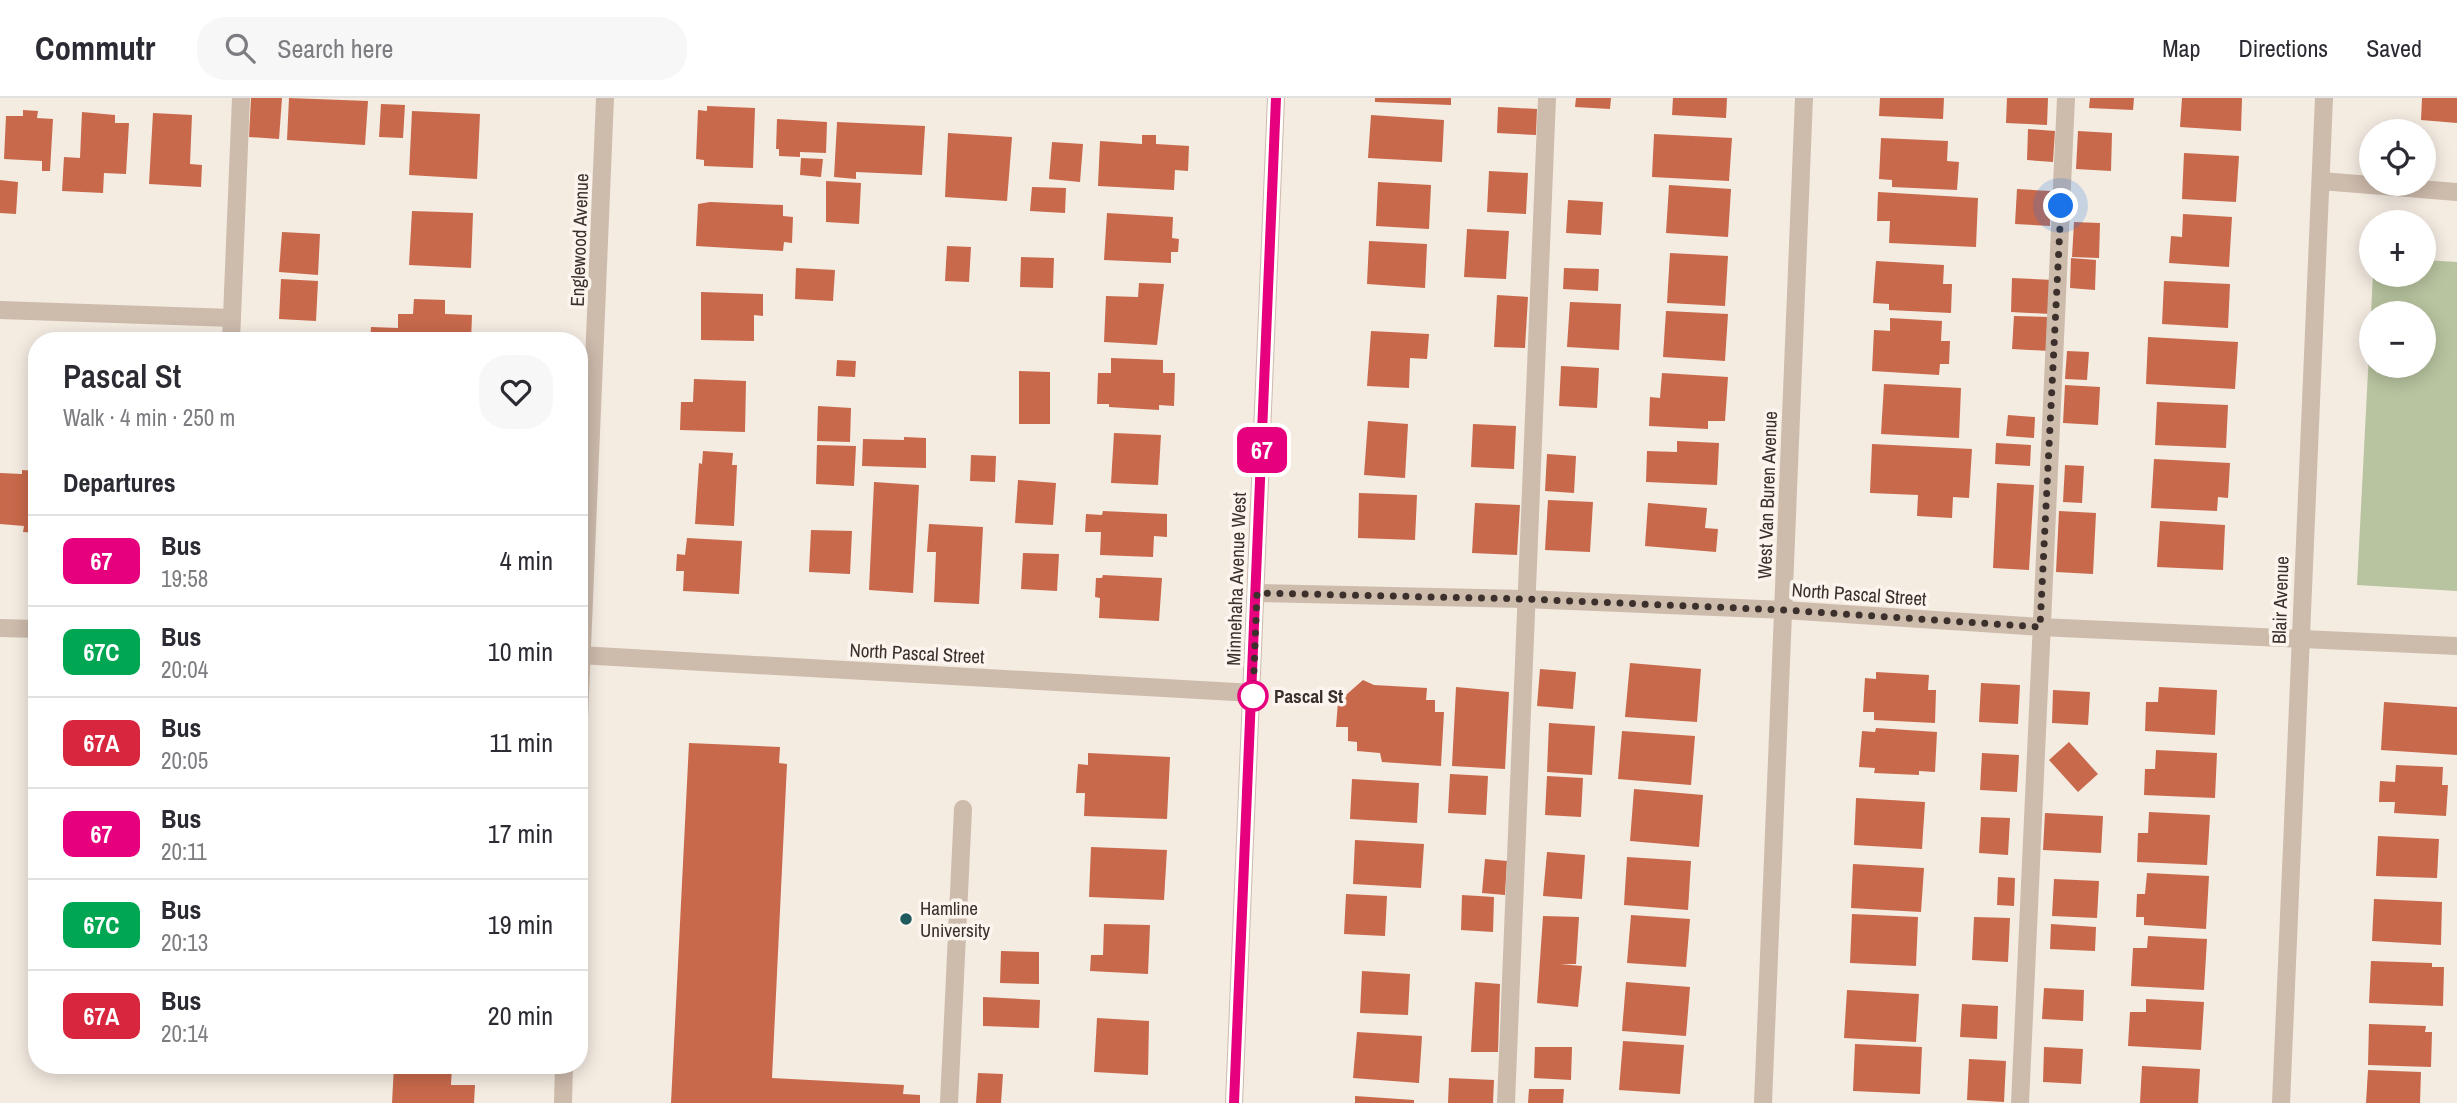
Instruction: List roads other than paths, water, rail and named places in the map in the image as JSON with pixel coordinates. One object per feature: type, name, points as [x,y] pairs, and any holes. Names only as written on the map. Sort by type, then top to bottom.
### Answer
[{"type":"street","points":[[231,332],[241,98]]},
{"type":"street","name":"Englewood Avenue","points":[[588,499],[606,98]]},
{"type":"street","name":"Minnehaha Avenue West","points":[[1234,1103],[1276,98]]},
{"type":"street","points":[[1506,1103],[1524,599],[1547,98]]},
{"type":"street","name":"West Van Buren Avenue","points":[[1763,1103],[1804,98]]},
{"type":"street","points":[[2020,1103],[2066,98]]},
{"type":"street","name":"Blair Avenue","points":[[2281,1103],[2324,98]]},
{"type":"street","points":[[2321,181],[2457,192]]},
{"type":"street","points":[[0,310],[232,318]]},
{"type":"street","name":"North Pascal Street","points":[[1257,593],[1524,599],[1784,610],[2040,627],[2457,646]]},
{"type":"street","points":[[0,628],[28,629]]},
{"type":"street","name":"North Pascal Street","points":[[588,655],[1253,693]]},
{"type":"street","points":[[949,1103],[963,809]]},
{"type":"street","points":[[563,1103],[564,1074]]},
{"type":"place","name":"Pascal St","points":[[1253,696]]},
{"type":"place","name":"Hamline University","points":[[906,919]]}]
